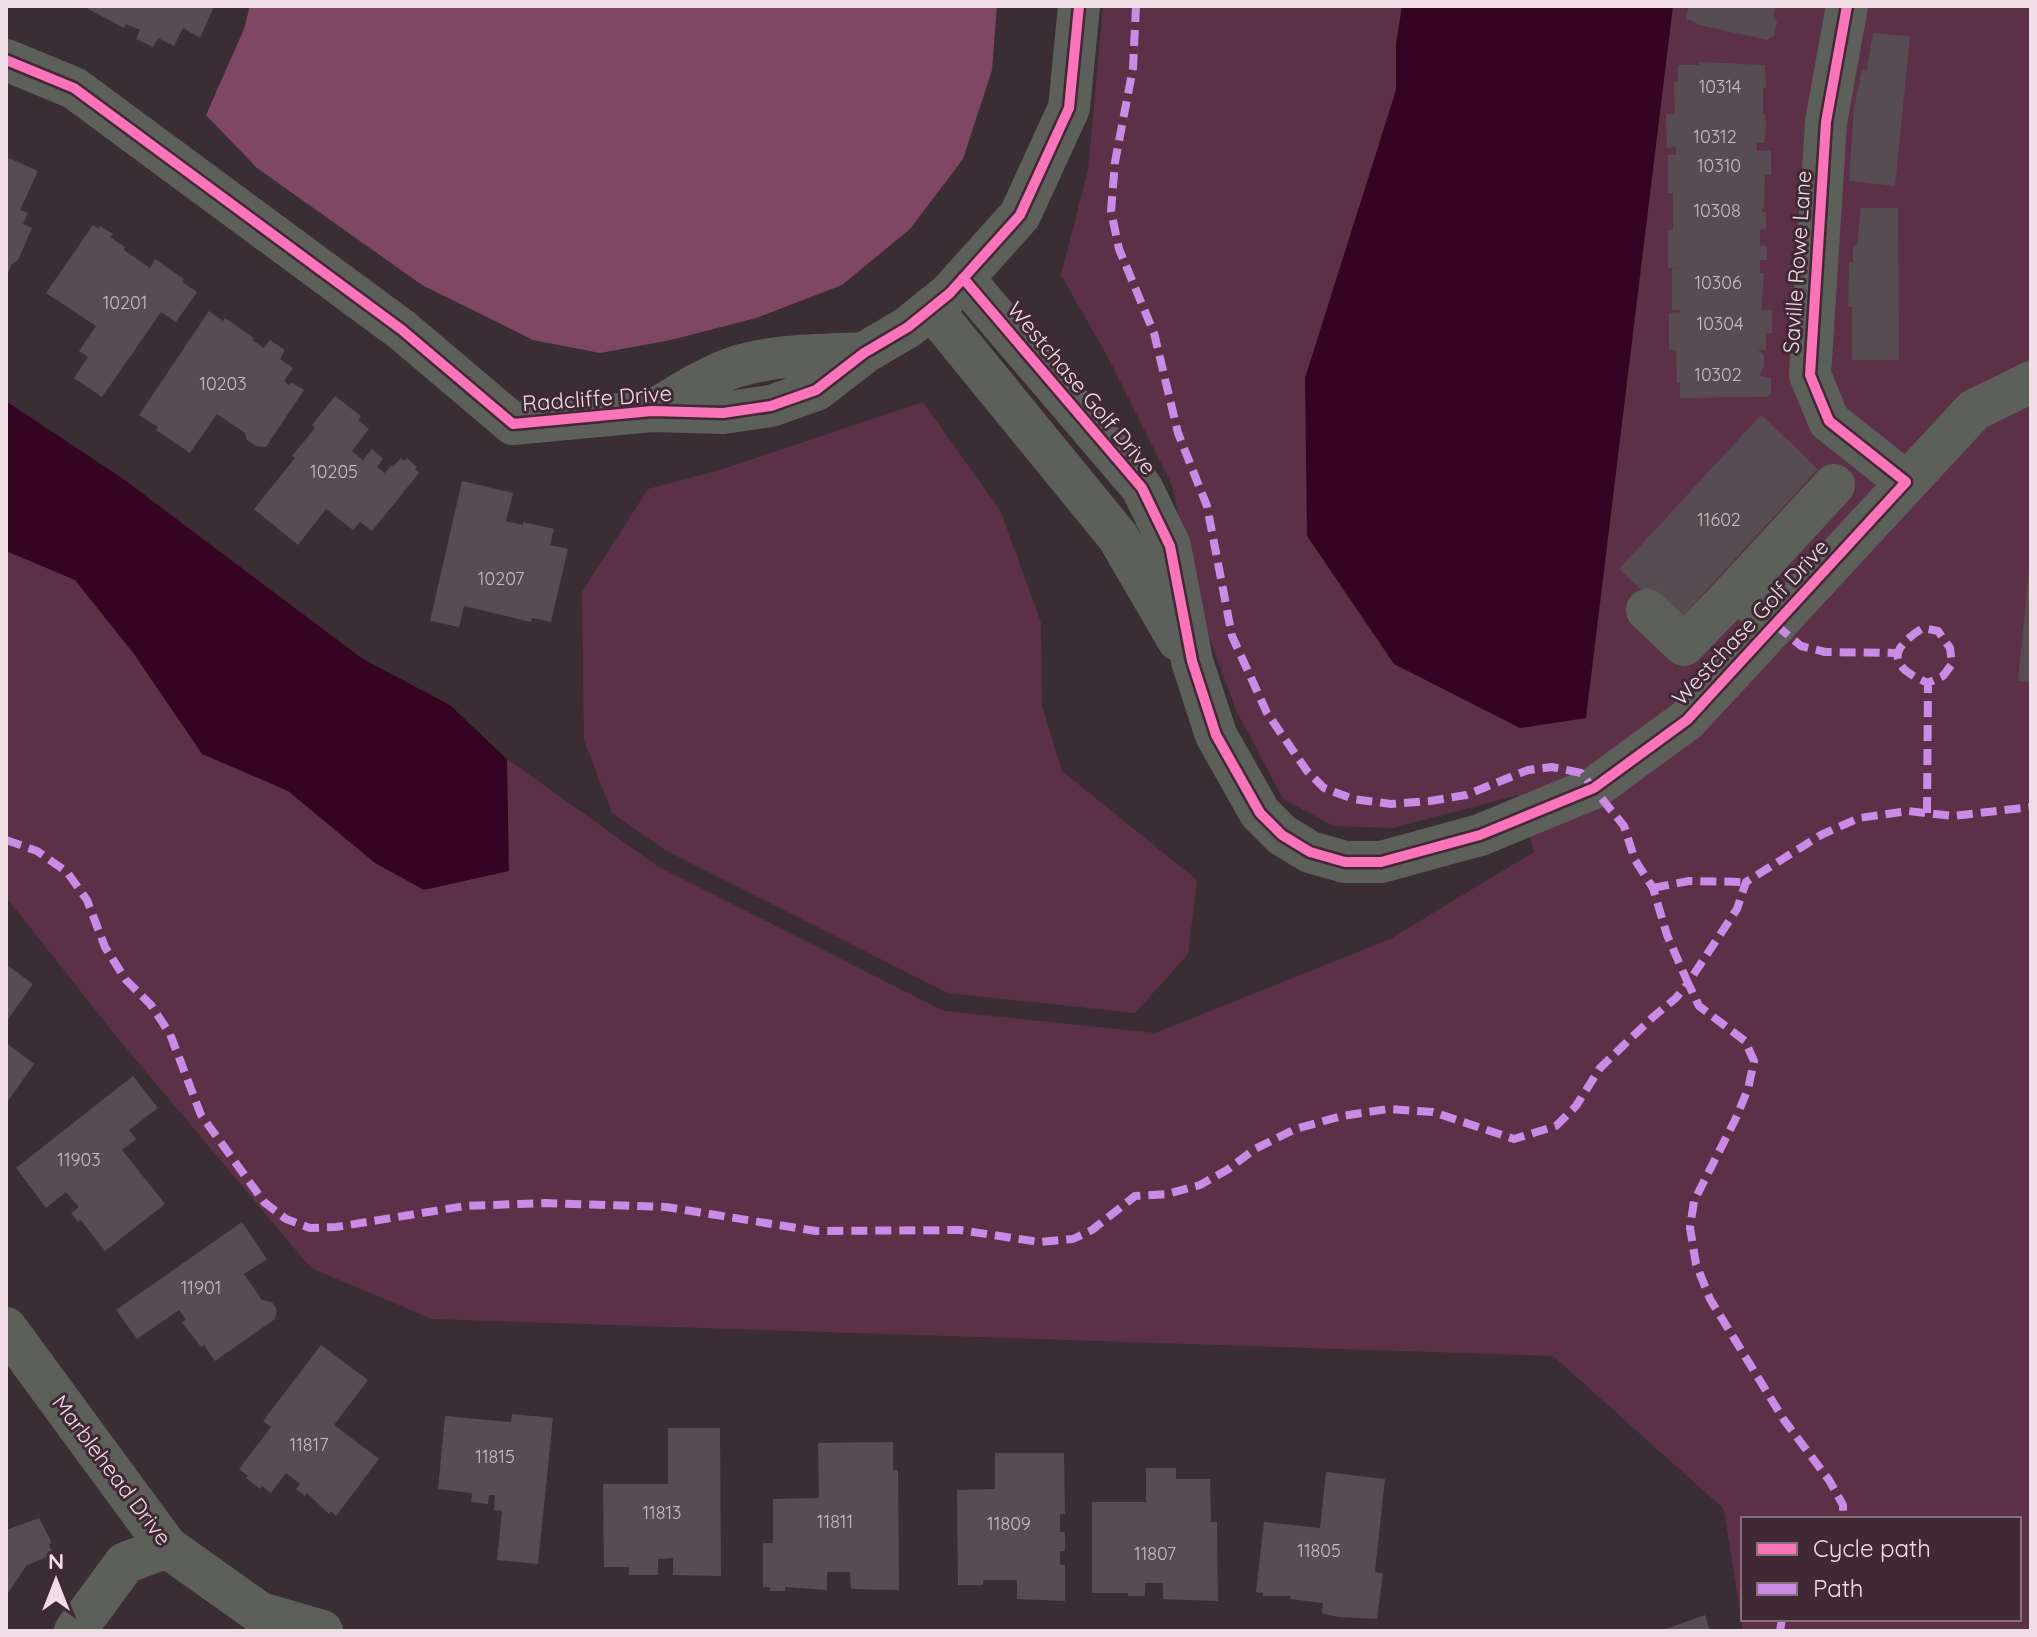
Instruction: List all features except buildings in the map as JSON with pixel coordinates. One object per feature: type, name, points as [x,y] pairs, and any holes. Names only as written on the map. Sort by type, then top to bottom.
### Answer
[{"type":"street","name":"Radcliffe Drive","points":[[6,60],[74,88],[402,330],[513,424],[652,411],[704,381],[735,368],[770,359],[864,353],[908,327],[963,278],[1020,215],[1069,108],[1079,6]]},
{"type":"street","name":"Saville Rowe Lane","points":[[1847,6],[1826,122],[1810,375],[1829,421],[1906,482]]},
{"type":"street","name":"Westchase Golf Drive","points":[[963,278],[1142,488],[1170,546],[1192,661],[1216,735],[1260,813],[1282,835],[1310,852],[1345,862],[1381,862],[1480,835],[1594,788],[1687,720],[1974,410],[2031,382]]},
{"type":"street","name":"Westchase Golf Drive","points":[[931,308],[1118,537],[1152,600],[1192,661]]},
{"type":"street","points":[[1647,610],[1684,645],[1834,485]]},
{"type":"street","points":[[1738,589],[1776,625]]},
{"type":"street","name":"Marblehead Drive","points":[[6,1328],[167,1547],[260,1613],[322,1631]]},
{"type":"street","points":[[75,1631],[125,1563],[167,1547]]},
{"type":"shaded area","points":[[250,6],[997,6],[992,70],[963,159],[910,229],[842,285],[756,318],[671,340],[600,353],[533,340],[422,285],[257,168],[206,115],[244,29]]},
{"type":"shaded area","points":[[1103,6],[2031,6],[2031,1631],[1743,1631],[1741,1621],[2021,1621],[2021,1517],[1741,1517],[1741,1618],[1724,1509],[1553,1356],[432,1319],[311,1268],[116,1036],[6,897],[6,401],[122,478],[363,659],[450,705],[507,759],[657,866],[944,1011],[1155,1033],[1390,939],[1534,852],[1518,795],[1393,828],[1334,826],[1283,799],[1236,710],[1196,601],[1172,485],[1109,359],[1061,275],[1088,170]]},
{"type":"shaded area","points":[[1402,6],[1673,6],[1586,718],[1520,728],[1394,664],[1307,536],[1305,378],[1396,90],[1396,44]]},
{"type":"shaded area","points":[[6,401],[122,478],[363,659],[450,705],[507,759],[509,871],[424,890],[375,863],[288,791],[202,754],[134,654],[75,580],[6,551]]},
{"type":"shaded area","points":[[923,402],[1001,512],[1041,623],[1042,706],[1062,771],[1197,880],[1188,954],[1135,1013],[948,993],[665,850],[612,813],[584,740],[582,592],[648,489],[723,469]]},
{"type":"marked path","points":[[1136,6],[1133,68],[1115,162],[1111,211],[1119,249],[1154,333],[1178,433],[1207,506],[1232,636],[1267,713],[1307,771],[1324,788],[1353,799],[1391,804],[1466,795],[1528,770],[1552,767],[1581,773],[1624,826],[1635,860],[1653,888],[1667,935],[1688,983],[1737,909],[1746,882],[1821,835],[1859,818],[1908,811],[1953,816],[2031,807]]},
{"type":"marked path","points":[[1776,625],[1801,646],[1825,652],[1897,653]]},
{"type":"marked path","points":[[1927,813],[1928,683],[1943,676],[1952,664],[1950,648],[1938,631],[1923,628],[1903,644],[1898,658],[1906,671],[1928,683]]},
{"type":"marked path","points":[[6,840],[37,851],[67,872],[87,900],[105,947],[126,980],[151,1005],[170,1034],[201,1115],[264,1202],[286,1219],[310,1228],[336,1227],[465,1206],[545,1203],[666,1207],[816,1231],[960,1230],[1039,1242],[1073,1239],[1092,1230],[1135,1196],[1167,1194],[1200,1185],[1255,1149],[1295,1129],[1342,1116],[1388,1109],[1433,1112],[1514,1139],[1556,1126],[1576,1106],[1600,1068],[1676,998],[1688,983],[1699,1006],[1745,1041],[1754,1061],[1748,1089],[1735,1120],[1694,1201],[1690,1228],[1696,1264],[1710,1299],[1784,1420],[1829,1480],[1843,1505],[1843,1517]]},
{"type":"marked path","points":[[1653,888],[1689,881],[1746,882]]},
{"type":"marked path","points":[[1780,1631],[1782,1621]]},
{"type":"cycle path","points":[[6,60],[74,88],[402,330],[513,424],[652,411],[723,413],[771,406],[816,390],[864,353],[908,327],[950,293],[1020,215],[1069,108],[1079,6]]},
{"type":"cycle path","points":[[963,278],[1142,488],[1170,546],[1192,661],[1216,735],[1260,813],[1282,835],[1310,852],[1345,862],[1381,862],[1480,835],[1594,788],[1687,720],[1906,482],[1829,421],[1810,375],[1826,122],[1847,6]]}]
